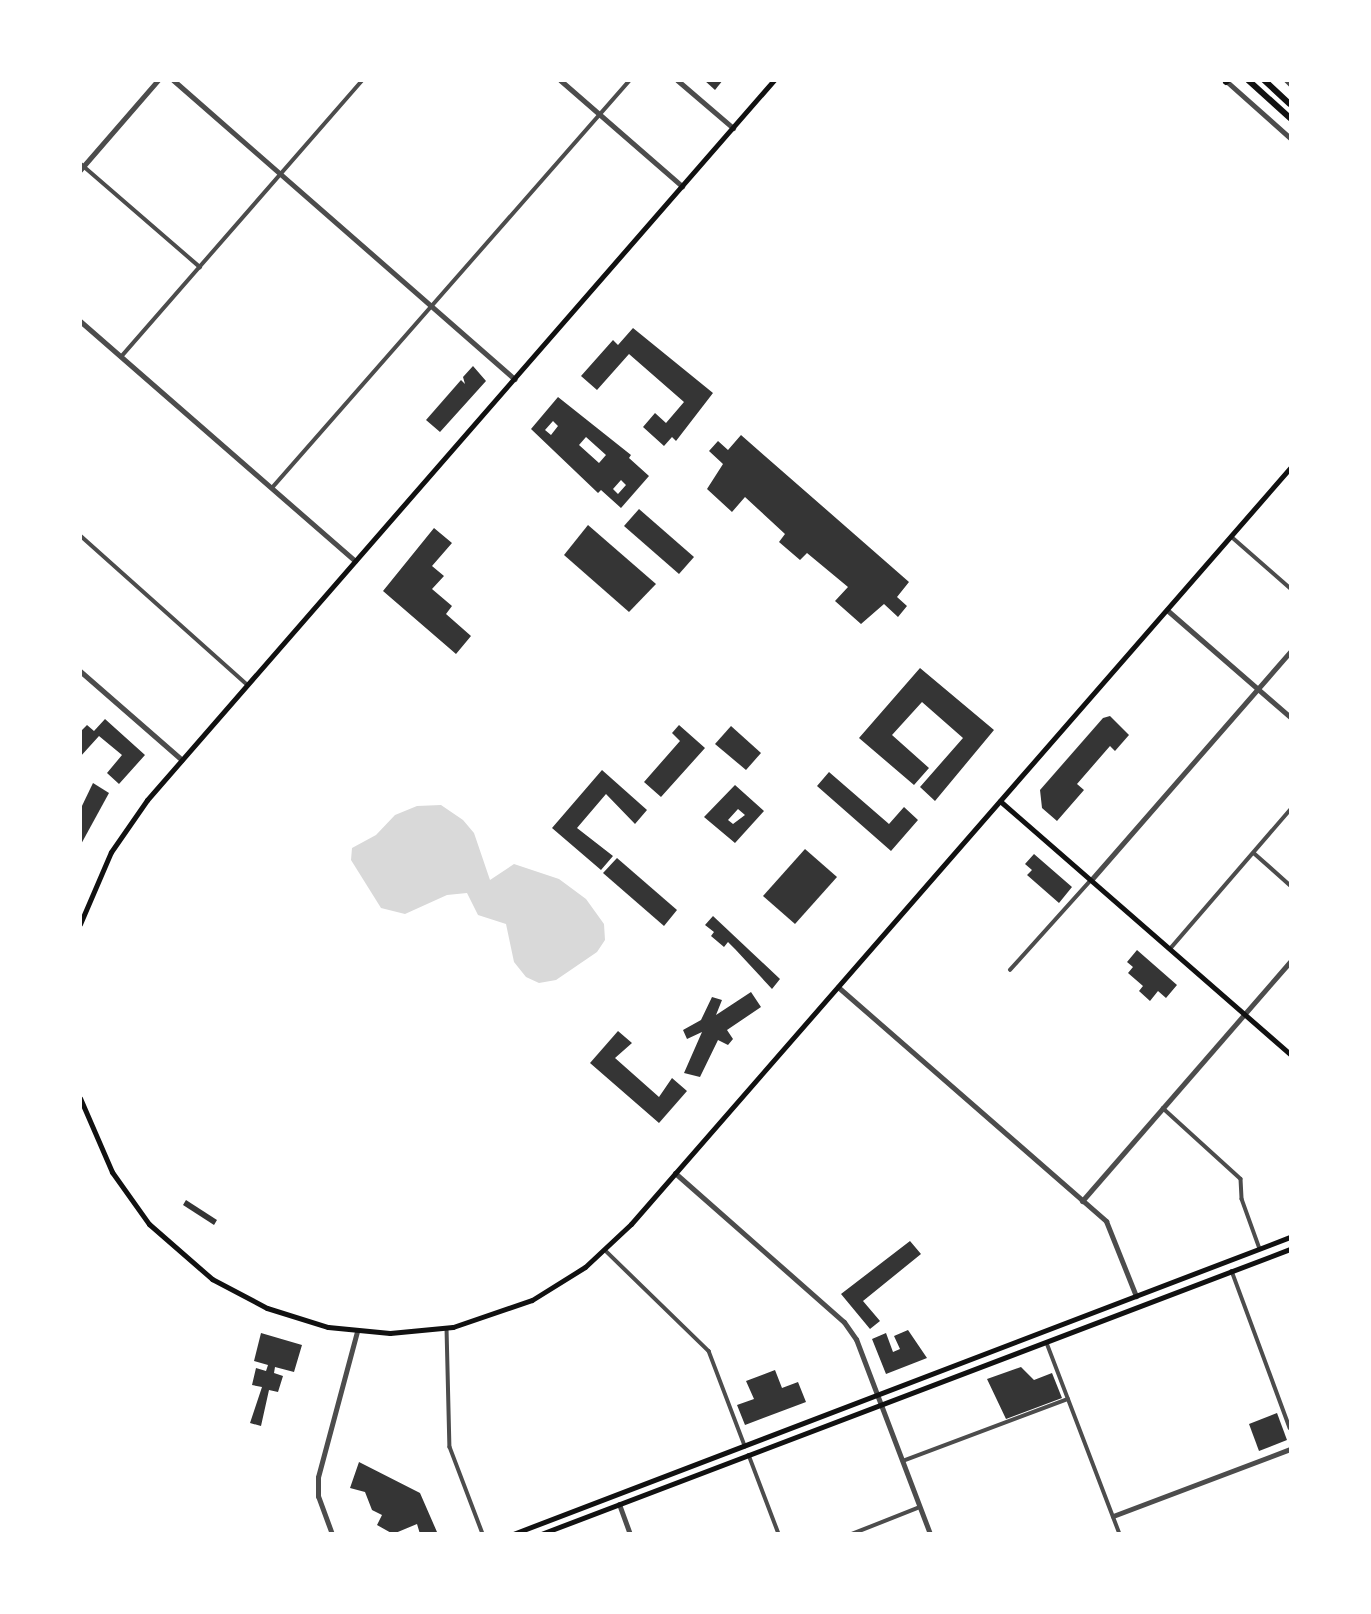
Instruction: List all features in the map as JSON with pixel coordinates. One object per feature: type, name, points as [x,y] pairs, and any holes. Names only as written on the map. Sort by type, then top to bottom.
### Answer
[{"type":"main road","points":[[80,924],[116,843],[182,760],[774,80]]},
{"type":"main road","points":[[1248,80],[1290,118]]},
{"type":"main road","points":[[1264,80],[1290,104]]},
{"type":"main road","points":[[81,1103],[83,1114],[123,1190],[187,1260],[268,1308],[307,1322],[357,1331],[447,1328],[532,1300],[605,1250],[1290,468]]},
{"type":"main road","points":[[1000,801],[1290,1054]]},
{"type":"main road","points":[[513,1534],[1290,1237]]},
{"type":"main road","points":[[541,1534],[1290,1249]]},
{"type":"street","points":[[158,80],[82,166],[200,267]]},
{"type":"street","points":[[173,80],[515,379]]},
{"type":"street","points":[[121,357],[363,80]]},
{"type":"street","points":[[560,80],[682,186]]},
{"type":"street","points":[[272,488],[630,80]]},
{"type":"street","points":[[677,80],[733,128]]},
{"type":"street","points":[[1286,80],[1290,84]]},
{"type":"street","points":[[1226,81],[1290,138]]},
{"type":"street","points":[[80,321],[355,561]]},
{"type":"street","points":[[80,535],[248,685]]},
{"type":"street","points":[[1231,536],[1290,588]]},
{"type":"street","points":[[1167,610],[1290,717]]},
{"type":"street","points":[[1010,970],[1290,652]]},
{"type":"street","points":[[80,671],[182,760]]},
{"type":"street","points":[[1170,948],[1290,810]]},
{"type":"street","points":[[1254,853],[1290,885]]},
{"type":"street","points":[[1083,1201],[1290,961]]},
{"type":"street","points":[[838,987],[1083,1201],[1111,1230],[1136,1296]]},
{"type":"street","points":[[1163,1108],[1241,1179],[1242,1199],[1260,1248]]},
{"type":"street","points":[[675,1173],[844,1322],[856,1339],[930,1534]]},
{"type":"street","points":[[605,1250],[709,1351],[745,1446]]},
{"type":"street","points":[[1232,1271],[1290,1428]]},
{"type":"street","points":[[447,1328],[450,1447],[483,1534]]},
{"type":"street","points":[[332,1534],[318,1496],[318,1478],[357,1331]]},
{"type":"street","points":[[1046,1342],[1120,1534]]},
{"type":"street","points":[[903,1462],[1068,1399]]},
{"type":"street","points":[[1113,1516],[1290,1449]]},
{"type":"street","points":[[748,1455],[779,1534]]},
{"type":"street","points":[[619,1504],[630,1534]]},
{"type":"street","points":[[852,1534],[920,1507]]},
{"type":"shaded area","points":[[441,805],[463,820],[474,833],[490,880],[514,864],[559,879],[586,899],[604,924],[605,940],[597,952],[556,980],[539,983],[526,977],[514,962],[506,924],[478,915],[467,893],[447,895],[405,914],[381,908],[351,860],[352,848],[376,835],[395,815],[417,806]]},
{"type":"building","points":[[704,80],[723,80],[715,90]]},
{"type":"building","points":[[633,328],[713,393],[676,441],[672,437],[664,446],[643,427],[655,413],[666,423],[684,402],[629,354],[597,390],[581,376],[613,340],[618,345]]},
{"type":"building","points":[[473,366],[486,381],[440,432],[426,420],[461,380],[465,384],[463,377]]},
{"type":"building","points":[[558,397],[631,455],[629,458],[649,476],[621,508],[601,490],[598,493],[531,429]],"holes":[[[553,421],[558,426],[551,435],[545,430]],[[586,437],[606,455],[599,463],[579,445]],[[621,480],[626,485],[618,494],[613,489]]]},
{"type":"building","points":[[741,435],[909,582],[897,597],[907,606],[898,617],[884,604],[861,624],[835,601],[848,587],[807,553],[800,560],[779,542],[785,534],[745,497],[732,512],[707,489],[723,464],[709,451],[718,441],[728,450]]},
{"type":"building","points":[[639,509],[694,557],[679,574],[624,526]]},
{"type":"building","points":[[588,525],[656,584],[629,612],[564,555]]},
{"type":"building","points":[[434,528],[452,543],[432,566],[444,576],[432,589],[452,606],[446,614],[471,636],[456,654],[383,591]]},
{"type":"building","points":[[920,668],[994,730],[935,801],[920,787],[963,738],[922,702],[892,735],[929,768],[914,785],[859,738]]},
{"type":"building","points":[[1110,716],[1129,735],[1115,751],[1110,746],[1077,784],[1084,790],[1057,821],[1042,808],[1040,790],[1103,718]]},
{"type":"building","points":[[105,719],[145,755],[119,784],[107,773],[122,755],[99,736],[80,757],[80,732],[87,725],[94,731]]},
{"type":"building","points":[[679,725],[705,748],[661,797],[644,782],[680,741],[672,733]]},
{"type":"building","points":[[731,726],[761,753],[746,770],[715,744]]},
{"type":"building","points":[[602,770],[647,810],[635,824],[606,794],[577,828],[613,856],[601,870],[552,828]]},
{"type":"building","points":[[829,772],[889,824],[904,807],[918,820],[891,851],[817,786]]},
{"type":"building","points":[[93,783],[109,793],[80,846],[80,810]]},
{"type":"building","points":[[735,785],[764,811],[735,843],[704,817]],"holes":[[[738,809],[745,815],[733,824],[728,820]]]},
{"type":"building","points":[[805,849],[837,877],[795,924],[763,896]]},
{"type":"building","points":[[1034,854],[1072,887],[1059,903],[1027,875],[1032,870],[1025,864]]},
{"type":"building","points":[[617,858],[677,910],[664,926],[603,873]]},
{"type":"building","points":[[713,916],[780,979],[772,989],[728,942],[724,947],[711,936],[714,932],[705,925]]},
{"type":"building","points":[[1137,950],[1177,985],[1166,998],[1158,991],[1150,1001],[1139,991],[1143,986],[1128,973],[1133,967],[1127,962]]},
{"type":"building","points":[[751,992],[761,1007],[727,1030],[733,1039],[728,1045],[718,1040],[700,1077],[684,1073],[702,1032],[687,1039],[683,1030],[701,1020],[712,997],[722,1000],[716,1015]]},
{"type":"building","points":[[618,1031],[632,1043],[615,1058],[659,1097],[672,1078],[687,1091],[659,1123],[590,1063]]},
{"type":"building","points":[[186,1200],[217,1220],[214,1225],[183,1205]]},
{"type":"building","points":[[910,1241],[921,1254],[863,1301],[880,1321],[870,1329],[841,1294]]},
{"type":"building","points":[[908,1330],[927,1358],[886,1374],[872,1339],[886,1333],[893,1352],[900,1349],[894,1336]]},
{"type":"building","points":[[261,1333],[302,1345],[294,1372],[275,1367],[274,1373],[283,1376],[278,1392],[269,1390],[261,1426],[250,1423],[262,1387],[252,1385],[256,1368],[266,1371],[268,1365],[254,1361]]},
{"type":"building","points":[[1021,1367],[1034,1380],[1052,1373],[1062,1398],[1006,1419],[987,1379]]},
{"type":"building","points":[[775,1370],[782,1388],[798,1382],[806,1402],[745,1425],[737,1405],[754,1399],[746,1381]]},
{"type":"building","points":[[1277,1413],[1287,1440],[1259,1451],[1249,1424]]},
{"type":"building","points":[[359,1462],[420,1493],[437,1532],[420,1534],[417,1524],[393,1534],[377,1525],[382,1515],[372,1510],[365,1492],[350,1488]]}]
